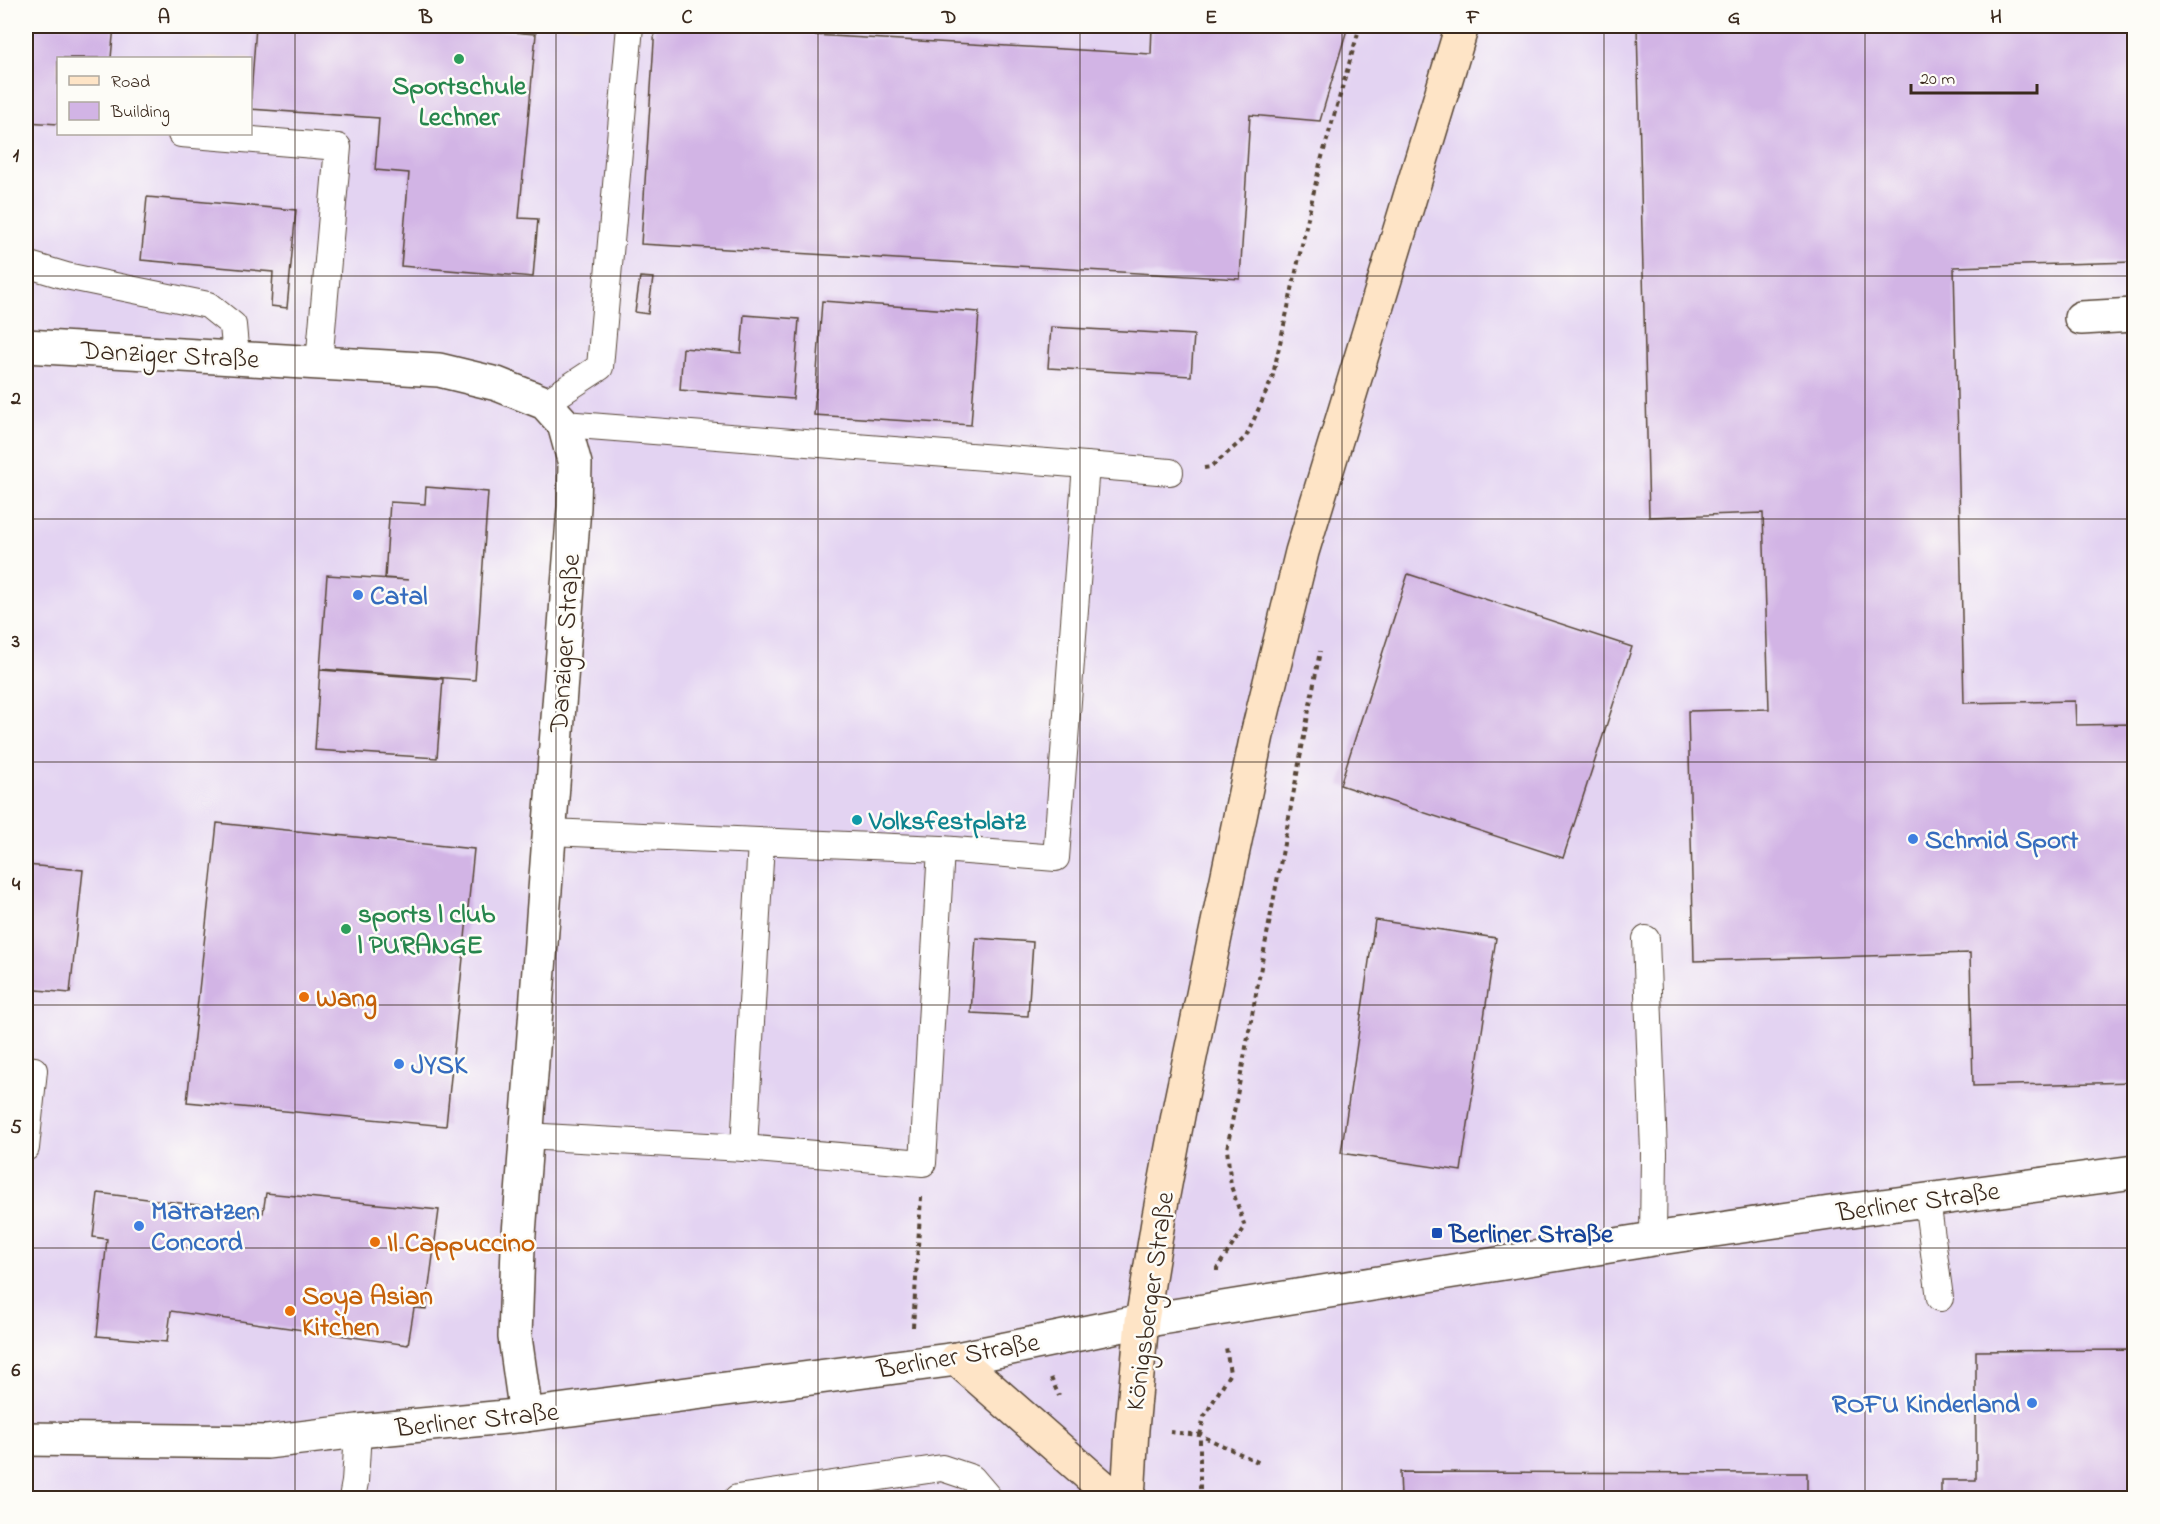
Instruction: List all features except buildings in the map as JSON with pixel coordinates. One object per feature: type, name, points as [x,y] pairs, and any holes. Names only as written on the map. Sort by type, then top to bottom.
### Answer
[{"type":"main road","name":"Königsberger Straße","points":[[1128,1498],[1142,1321],[1180,1104],[1257,735],[1302,552],[1462,26]]},
{"type":"main road","points":[[957,1359],[1115,1498]]},
{"type":"street","points":[[2081,318],[2134,315]]},
{"type":"street","name":"Danziger Straße","points":[[26,346],[439,370],[497,384],[555,414],[575,464],[574,507],[518,1247],[515,1337],[526,1415]]},
{"type":"street","name":"Berliner Straße","points":[[26,1439],[267,1442],[526,1415],[957,1359],[1142,1321],[1653,1239],[2134,1172]]},
{"type":"lane","points":[[555,414],[600,367],[630,26]]},
{"type":"lane","points":[[193,135],[338,147],[319,363]]},
{"type":"lane","points":[[26,264],[66,276],[208,305],[233,325],[236,358]]},
{"type":"lane","points":[[555,414],[1170,472]]},
{"type":"lane","points":[[550,832],[941,849],[1056,858],[1086,465]]},
{"type":"lane","points":[[744,1148],[760,842]]},
{"type":"lane","points":[[525,1136],[744,1148],[923,1163],[941,849]]},
{"type":"lane","points":[[1646,939],[1654,1152],[1653,1239]]},
{"type":"lane","points":[[26,1069],[34,1070],[26,1148]]},
{"type":"lane","points":[[1927,1200],[1940,1298]]},
{"type":"lane","points":[[352,1498],[358,1431]]},
{"type":"lane","points":[[737,1498],[942,1468],[972,1478],[989,1498]]},
{"type":"path","points":[[1170,472],[1211,466],[1246,436],[1272,379],[1320,164],[1360,26]]},
{"type":"path","points":[[1245,1227],[1231,1186],[1227,1149],[1322,641]]},
{"type":"path","points":[[915,1304],[923,1163]]},
{"type":"path","points":[[1036,1342],[1062,1404]]},
{"type":"path","points":[[1200,1498],[1200,1435],[1204,1417],[1230,1373]]},
{"type":"path","points":[[1200,1435],[1262,1464]]},
{"type":"shaded area","points":[[26,26],[2134,26],[2134,1498],[26,1498]]},
{"type":"place","name":"Sportschule Lechner","points":[[459,59]]},
{"type":"place","name":"Catal","points":[[358,595]]},
{"type":"place","name":"Volksfestplatz","points":[[857,820]]},
{"type":"place","name":"Schmid Sport","points":[[1913,839]]},
{"type":"place","name":"sports | club | PURANGE","points":[[346,929]]},
{"type":"place","name":"Wang","points":[[304,997]]},
{"type":"place","name":"JYSK","points":[[399,1064]]},
{"type":"place","name":"Matratzen Concord","points":[[139,1226]]},
{"type":"place","name":"Berliner Straße","points":[[1437,1233]]},
{"type":"place","name":"Il Cappuccino","points":[[375,1242]]},
{"type":"place","name":"Soya Asian Kitchen","points":[[290,1311]]},
{"type":"place","name":"ROFU Kinderland","points":[[2032,1403]]}]
